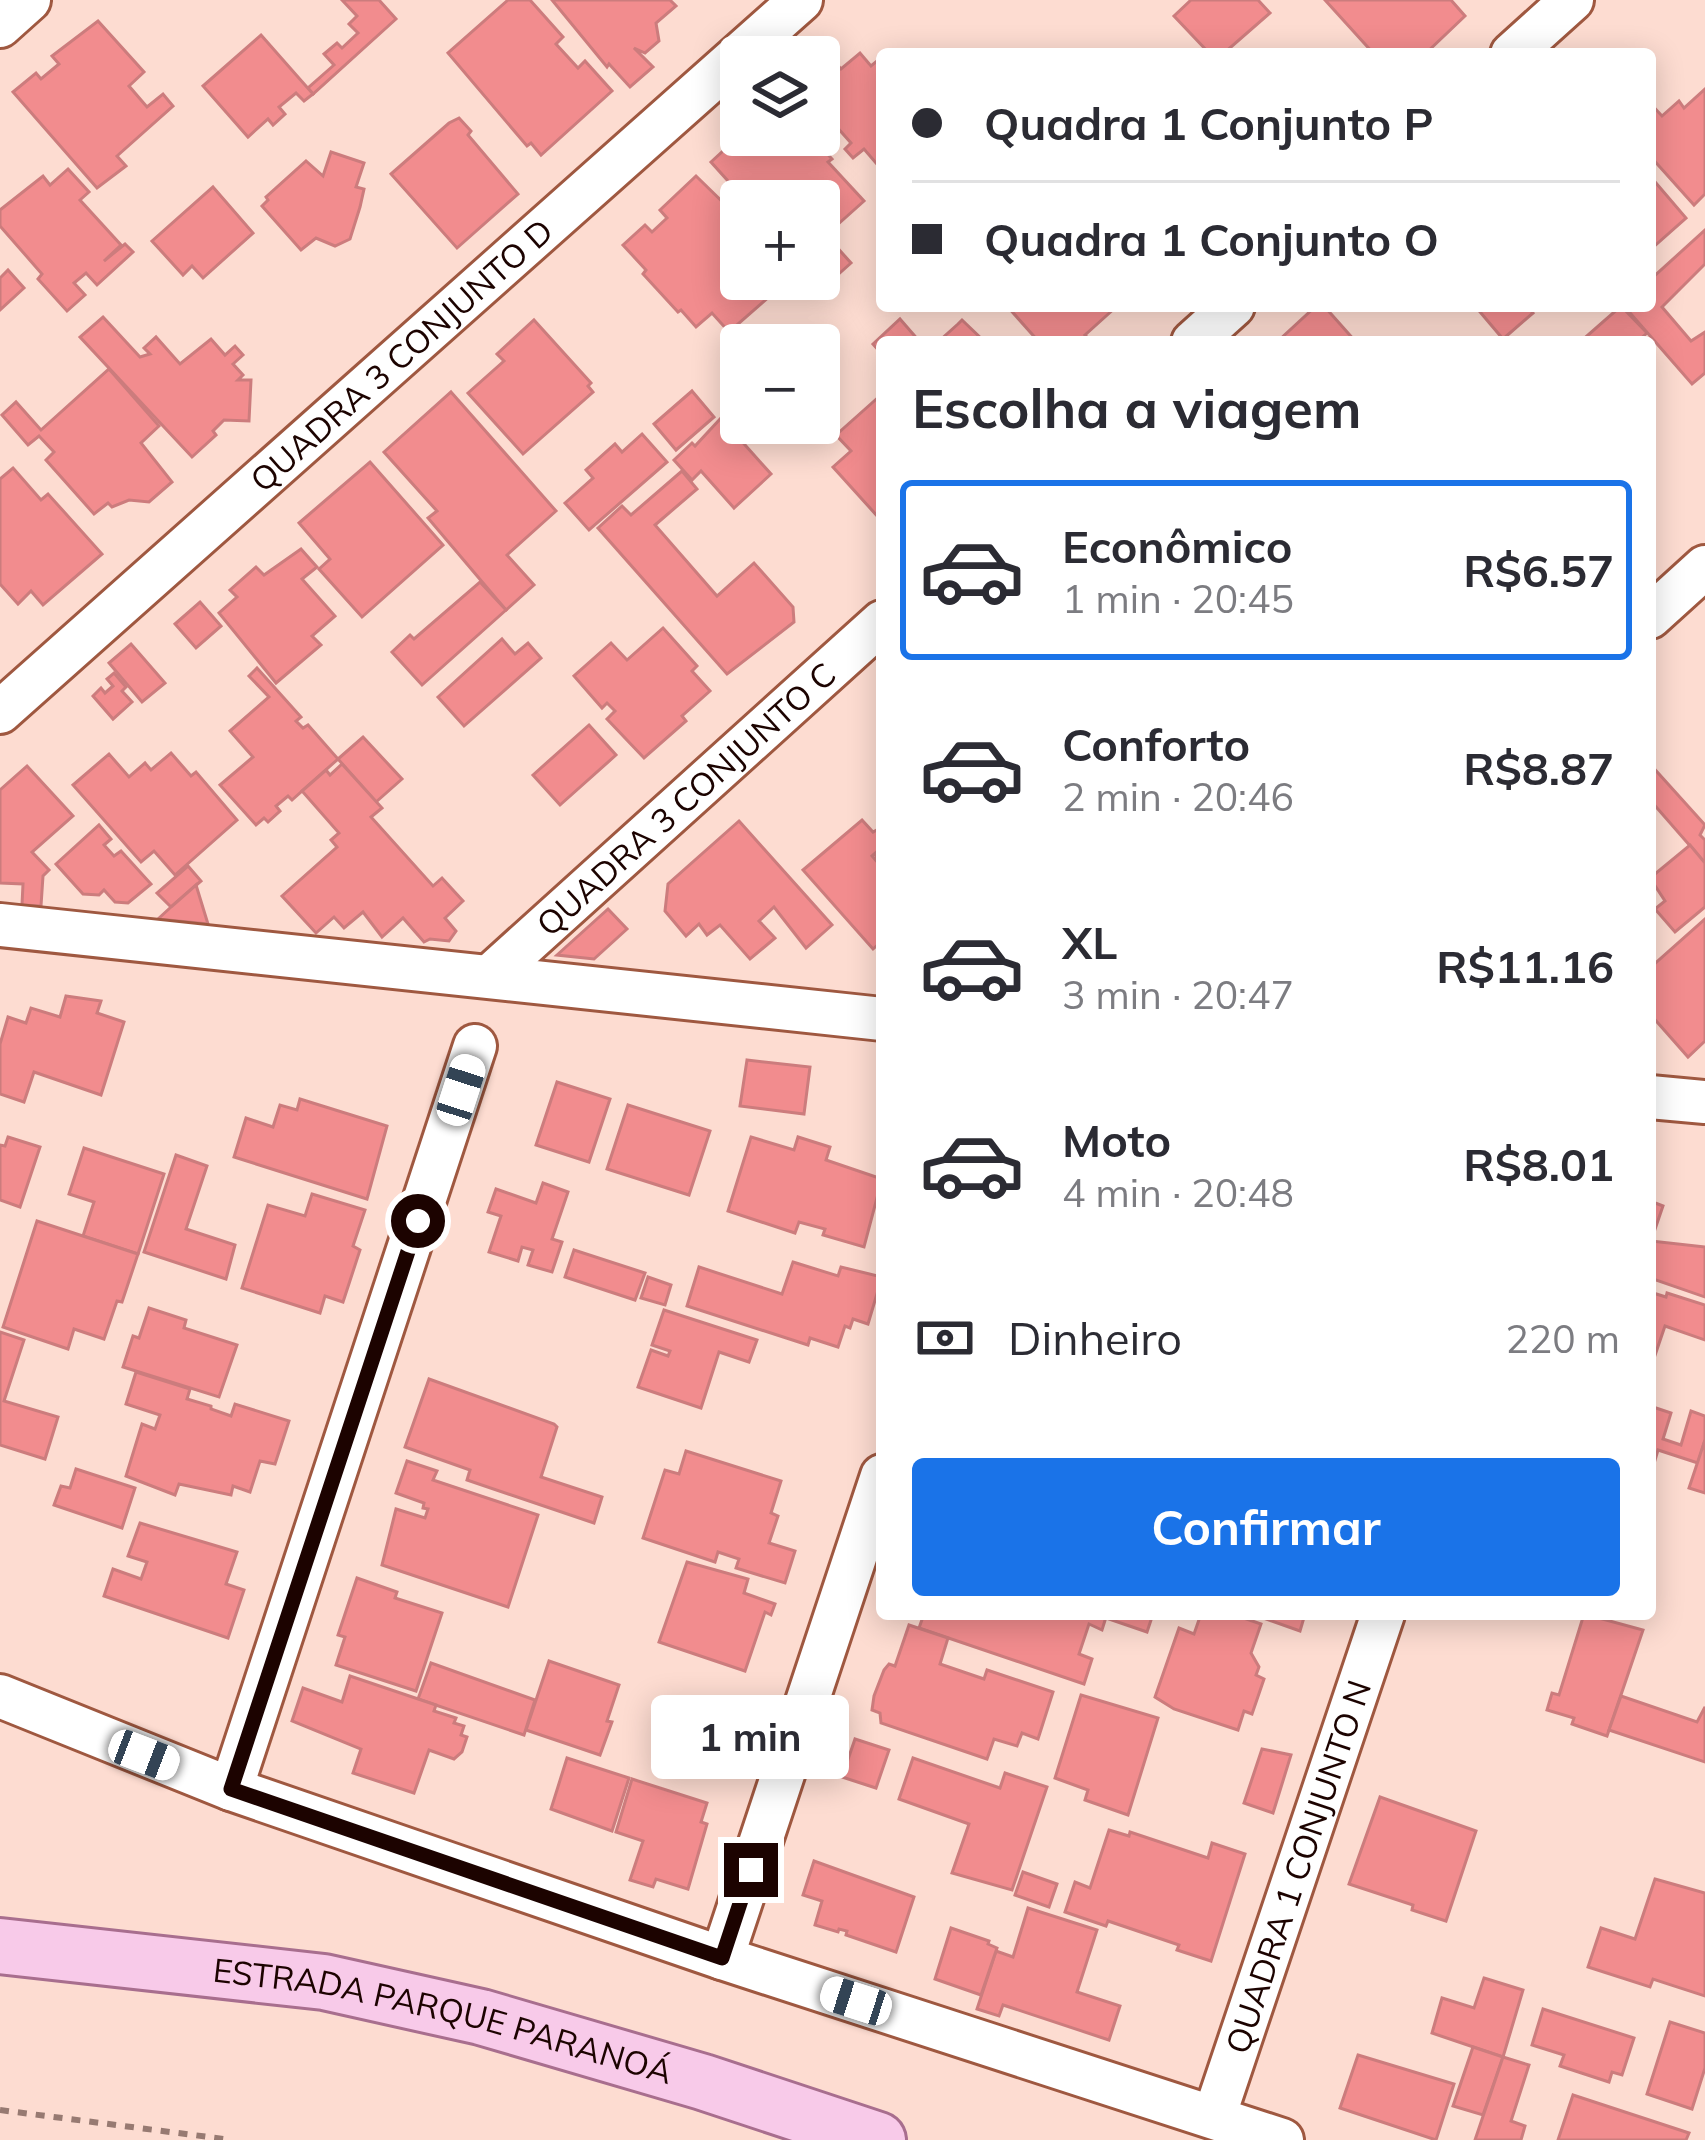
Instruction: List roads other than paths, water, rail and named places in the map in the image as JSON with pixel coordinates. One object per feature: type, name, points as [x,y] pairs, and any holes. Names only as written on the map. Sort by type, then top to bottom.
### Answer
[{"type":"main road","name":"ESTRADA PARQUE PARANOÁ","points":[[0,1946],[324,1982],[503,2023],[878,2140]]},
{"type":"street","points":[[0,26],[29,0]]},
{"type":"street","name":"QUADRA 3 CONJUNTO D","points":[[0,712],[801,0]]},
{"type":"street","points":[[1519,48],[1572,0]]},
{"type":"street","points":[[1200,336],[1226,312]]},
{"type":"street","points":[[1656,612],[1705,567]]},
{"type":"street","name":"QUADRA 3 CONJUNTO C","points":[[490,976],[876,627]]},
{"type":"street","points":[[0,925],[876,1018]]},
{"type":"street","points":[[231,1789],[476,1046]]},
{"type":"street","points":[[1656,1098],[1705,1102]]},
{"type":"street","points":[[722,1958],[876,1494]]},
{"type":"street","name":"QUADRA 1 CONJUNTO N","points":[[1214,2117],[1381,1620]]},
{"type":"street","points":[[0,1696],[231,1789],[722,1958],[1282,2140]]}]
